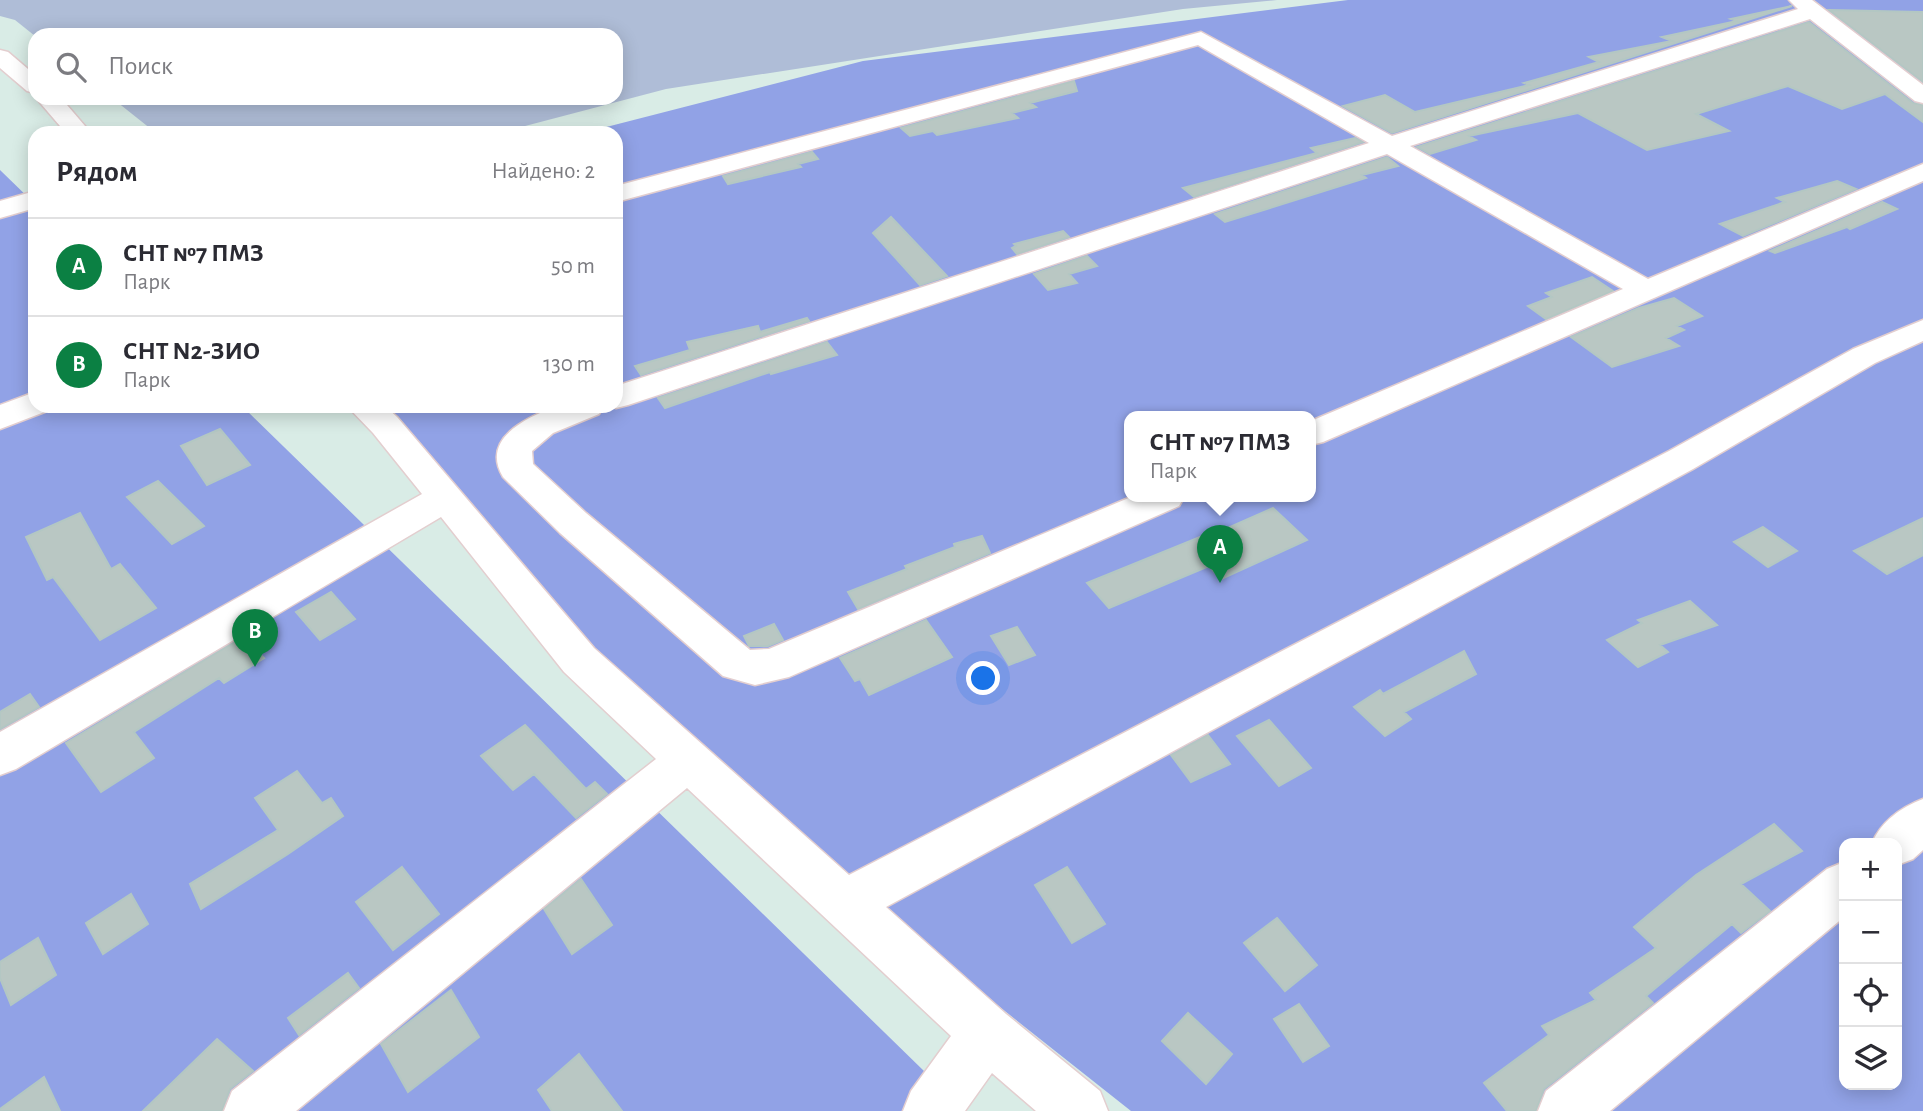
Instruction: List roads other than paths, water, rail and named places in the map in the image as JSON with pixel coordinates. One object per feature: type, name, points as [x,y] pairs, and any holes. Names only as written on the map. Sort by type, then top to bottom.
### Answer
[{"type":"street","points":[[623,395],[1391,145],[1806,6],[1923,96]]},
{"type":"street","points":[[623,192],[1202,38],[1646,290]]},
{"type":"street","points":[[3,61],[28,81]]},
{"type":"street","points":[[54,105],[73,126]]},
{"type":"street","points":[[1316,432],[1923,172]]},
{"type":"street","points":[[860,895],[1681,460],[1864,356],[1923,328]]},
{"type":"street","points":[[0,418],[28,406]]},
{"type":"street","points":[[372,413],[385,425],[579,660],[986,1033],[1080,1111]]},
{"type":"street","points":[[570,413],[541,425],[514,447],[516,468],[573,523],[738,664],[755,668],[774,665],[1154,502]]},
{"type":"street","points":[[0,755],[445,498]]},
{"type":"street","points":[[252,1111],[688,760]]},
{"type":"street","points":[[1902,838],[1923,821]]},
{"type":"street","points":[[1566,1111],[1839,890]]},
{"type":"street","points":[[930,1111],[986,1033]]},
{"type":"place","name":"СНТ №7 ПМЗ","points":[[1220,583]]},
{"type":"place","name":"СНТ N2-ЗИО","points":[[255,667]]}]
